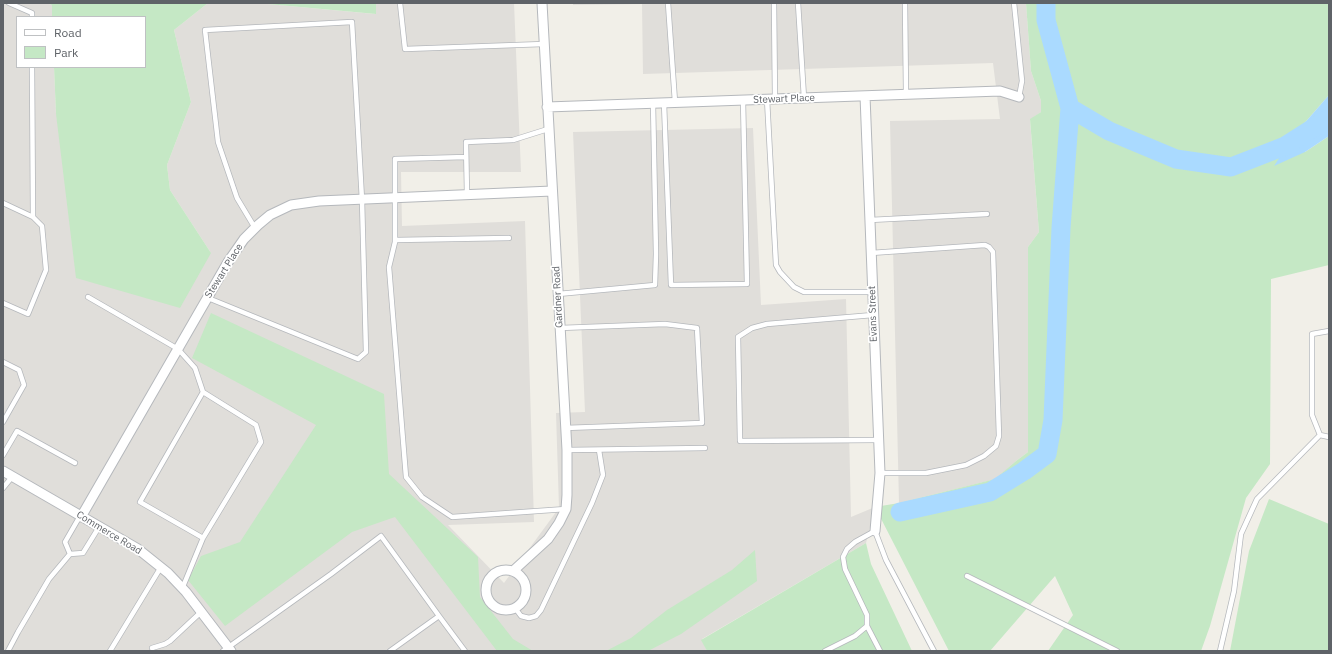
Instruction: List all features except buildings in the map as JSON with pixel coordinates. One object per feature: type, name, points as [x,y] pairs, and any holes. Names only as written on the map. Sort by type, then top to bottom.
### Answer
[{"type":"street","name":"Gardner Road","points":[[513,571],[548,539],[559,523],[566,509],[567,495],[566,428],[542,3]]},
{"type":"street","name":"Stewart Place","points":[[547,107],[1000,91],[1019,97]]},
{"type":"street","name":"Evans Street","points":[[865,96],[880,473],[875,531]]},
{"type":"street","name":"Stewart Place","points":[[80,516],[228,262],[244,239],[270,215],[291,205],[319,202],[552,191]]},
{"type":"street","name":"Commerce Road","points":[[3,471],[138,549],[161,567],[182,588],[201,612],[227,650]]},
{"type":"street","points":[[499,571],[513,571],[522,578],[526,590],[524,598],[521,604],[515,608],[504,610],[498,609],[491,604],[487,598],[486,586],[488,580],[492,575],[499,571]]},
{"type":"lane","points":[[9,3],[32,13],[32,16]]},
{"type":"lane","points":[[400,3],[405,49],[544,44]]},
{"type":"lane","points":[[668,3],[675,102]]},
{"type":"lane","points":[[774,3],[774,65],[771,99],[776,265],[780,272],[794,287],[804,292],[872,292]]},
{"type":"lane","points":[[798,3],[804,98]]},
{"type":"lane","points":[[905,3],[906,94]]},
{"type":"lane","points":[[1014,3],[1022,81],[1019,97]]},
{"type":"lane","points":[[208,298],[358,359],[366,352],[362,200],[352,22],[205,30],[218,142],[237,198],[255,228]]},
{"type":"lane","points":[[32,68],[33,218]]},
{"type":"lane","points":[[664,103],[671,285],[747,284],[743,100]]},
{"type":"lane","points":[[558,294],[655,285],[656,254],[653,103]]},
{"type":"lane","points":[[467,195],[466,142],[513,140],[548,129]]},
{"type":"lane","points":[[466,157],[396,159],[396,240],[389,267],[406,477],[422,497],[452,517],[566,509]]},
{"type":"lane","points":[[3,203],[33,218],[42,226],[46,270],[28,314],[3,302]]},
{"type":"lane","points":[[870,220],[987,214]]},
{"type":"lane","points":[[396,240],[509,238]]},
{"type":"lane","points":[[871,254],[985,245],[993,252],[999,436],[996,446],[984,456],[966,465],[926,473],[880,473]]},
{"type":"lane","points":[[88,298],[178,349],[195,368],[203,392],[256,425],[261,442],[203,538],[182,588]]},
{"type":"lane","points":[[873,315],[767,324],[752,328],[738,337],[740,441],[878,440]]},
{"type":"lane","points":[[560,328],[665,324],[697,328],[702,423],[566,428]]},
{"type":"lane","points":[[1320,435],[1312,415],[1312,334],[1329,331]]},
{"type":"lane","points":[[3,362],[19,370],[24,385],[3,422]]},
{"type":"lane","points":[[203,392],[140,502],[203,538]]},
{"type":"lane","points":[[3,456],[17,431],[75,464]]},
{"type":"lane","points":[[1320,435],[1329,437]]},
{"type":"lane","points":[[1220,651],[1234,591],[1241,534],[1257,499],[1320,435]]},
{"type":"lane","points":[[567,450],[705,448]]},
{"type":"lane","points":[[515,608],[521,616],[529,618],[536,616],[540,610],[592,503],[603,475],[599,450]]},
{"type":"lane","points":[[3,488],[12,477]]},
{"type":"lane","points":[[70,554],[65,542],[80,516]]},
{"type":"lane","points":[[8,651],[49,579],[70,554],[83,553],[99,527]]},
{"type":"lane","points":[[880,651],[867,626],[867,615],[845,569],[843,557],[847,549],[855,542],[875,531],[886,560],[934,651]]},
{"type":"lane","points":[[227,650],[381,536],[465,651]]},
{"type":"lane","points":[[110,651],[161,567]]},
{"type":"lane","points":[[967,576],[1117,651]]},
{"type":"lane","points":[[152,648],[170,641],[201,612]]},
{"type":"lane","points":[[390,651],[439,616]]},
{"type":"lane","points":[[825,651],[855,636],[867,626]]},
{"type":"shaded area","points":[[3,3],[47,3],[52,5],[52,16],[16,16],[16,68],[54,68],[56,114],[211,253],[170,190],[167,165],[191,102],[174,30],[208,3],[257,3],[375,14],[376,3],[514,3],[521,172],[401,172],[402,226],[525,221],[534,522],[448,525],[504,583],[559,508],[556,413],[585,412],[573,132],[753,128],[761,305],[846,299],[851,517],[875,507],[866,543],[702,639],[707,651],[3,651]]},
{"type":"shaded area","points":[[573,3],[1026,3],[1031,71],[1041,101],[1041,112],[1030,120],[1039,232],[1028,247],[1028,452],[996,479],[899,503],[890,121],[1000,119],[993,63],[643,74],[642,4],[573,5]]},
{"type":"green space","points":[[47,3],[208,3],[174,30],[191,102],[167,165],[170,190],[211,253],[180,308],[76,278],[56,114],[54,68],[146,68],[146,16],[52,16],[52,5]]},
{"type":"green space","points":[[257,3],[376,3],[376,14]]},
{"type":"green space","points":[[1026,3],[1329,3],[1329,95],[1295,134],[1305,152],[1329,136],[1329,265],[1271,279],[1270,464],[1246,498],[1210,626],[1201,651],[1048,651],[1073,615],[1055,576],[990,651],[949,651],[875,507],[899,503],[995,479],[1028,452],[1028,247],[1039,232],[1030,119],[1041,112],[1041,101],[1031,71]]},
{"type":"green space","points":[[211,313],[384,394],[389,474],[478,557],[480,597],[513,639],[533,651],[497,651],[395,517],[352,532],[225,626],[188,580],[201,556],[240,542],[316,425],[192,358]]},
{"type":"green space","points":[[1269,499],[1329,524],[1329,651],[1230,651],[1249,551]]},
{"type":"green space","points":[[866,543],[871,564],[912,651],[707,651],[701,640]]},
{"type":"green space","points":[[755,550],[757,581],[681,634],[648,651],[606,651],[631,638],[667,610],[732,570]]},
{"type":"water","points":[[1329,95],[1329,136],[1305,152],[1274,166],[1295,134]]},
{"type":"waterway","points":[[1046,3],[1046,20],[1070,108]]},
{"type":"waterway","points":[[900,512],[990,492],[1024,471],[1047,454],[1053,420],[1061,228],[1070,108],[1109,131],[1176,159],[1231,167],[1285,146],[1329,118]]}]
